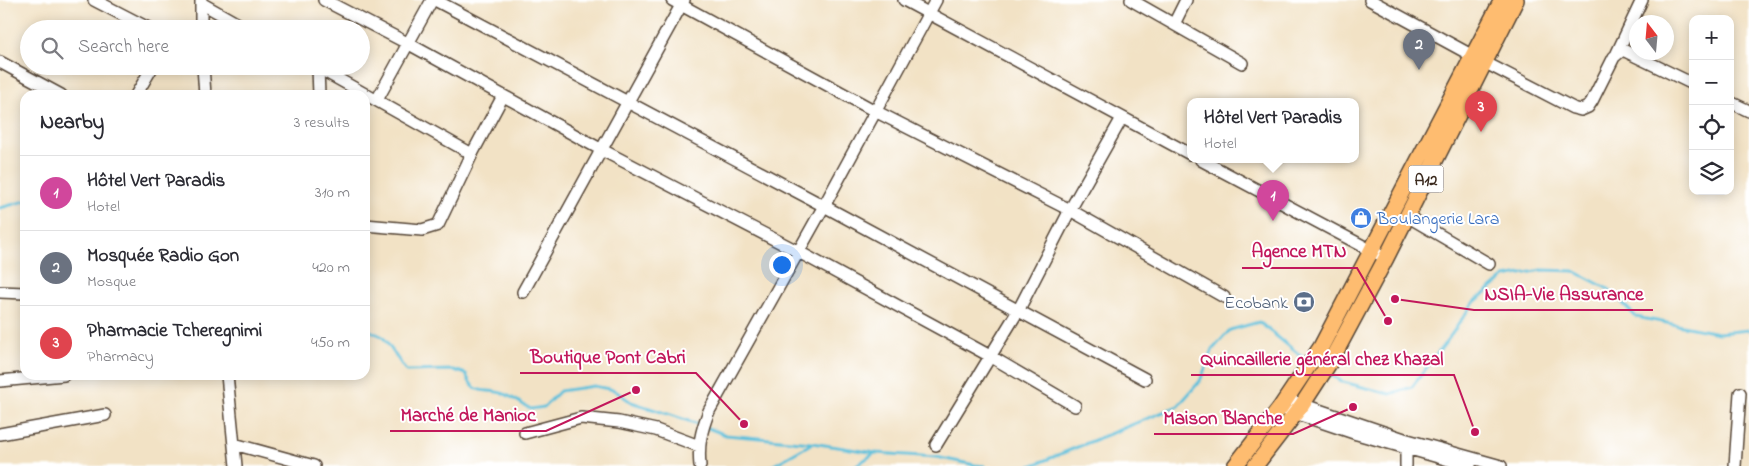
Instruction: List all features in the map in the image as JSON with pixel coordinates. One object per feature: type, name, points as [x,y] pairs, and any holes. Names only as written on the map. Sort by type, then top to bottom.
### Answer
[{"type":"main road","name":"A12","points":[[1255,466],[1302,404],[1333,357],[1386,258],[1478,59],[1502,0]]},
{"type":"main road","name":"A12","points":[[1235,466],[1283,403],[1321,347],[1370,251],[1478,59],[1516,0]]},
{"type":"street","points":[[94,0],[133,20]]},
{"type":"street","points":[[324,0],[363,20]]},
{"type":"street","points":[[377,100],[433,0],[824,206],[1145,379]]},
{"type":"street","points":[[904,0],[1187,152]]},
{"type":"street","points":[[700,466],[699,446],[701,429],[709,411],[797,251],[824,206],[936,0]]},
{"type":"street","points":[[1131,0],[1242,63]]},
{"type":"street","points":[[1174,24],[1186,0]]},
{"type":"street","points":[[1370,0],[1478,59],[1573,108],[1581,110],[1588,107],[1592,101],[1642,0]]},
{"type":"street","points":[[201,1],[201,20]]},
{"type":"street","points":[[201,1],[232,20]]},
{"type":"street","points":[[523,292],[602,150],[679,2],[875,110],[1070,210],[1224,297]]},
{"type":"street","points":[[370,24],[602,150],[797,251],[990,356],[1075,406]]},
{"type":"street","points":[[1617,53],[1625,51],[1689,82]]},
{"type":"street","points":[[0,62],[20,73]]},
{"type":"street","points":[[24,75],[52,90]]},
{"type":"street","points":[[139,90],[148,75]]},
{"type":"street","points":[[204,75],[205,90]]},
{"type":"street","points":[[317,75],[319,90]]},
{"type":"street","points":[[331,75],[359,90]]},
{"type":"street","points":[[370,96],[472,154]]},
{"type":"street","points":[[370,225],[422,230],[438,225],[472,154],[503,96]]},
{"type":"street","points":[[1734,104],[1749,111]]},
{"type":"street","points":[[936,445],[1018,311],[1070,210],[1122,118]]},
{"type":"street","points":[[1206,163],[1386,258]]},
{"type":"street","points":[[1407,216],[1488,264]]},
{"type":"street","points":[[0,292],[20,293]]},
{"type":"street","points":[[0,381],[20,379]]},
{"type":"street","points":[[228,380],[236,466]]},
{"type":"street","points":[[1735,466],[1740,393]]},
{"type":"street","points":[[1283,403],[1302,404],[1404,439],[1501,466]]},
{"type":"street","points":[[1302,404],[1357,434],[1470,466]]},
{"type":"street","points":[[0,434],[105,415]]},
{"type":"street","points":[[525,433],[581,418],[619,422],[656,430],[699,446]]},
{"type":"street","points":[[234,444],[314,466]]},
{"type":"street","points":[[1406,448],[1406,466]]},
{"type":"waterway","points":[[0,208],[20,202]]},
{"type":"waterway","points":[[1328,374],[1343,382],[1390,394],[1412,387],[1473,303],[1505,277],[1542,270],[1574,271],[1610,290],[1636,317],[1718,333],[1749,330]]},
{"type":"waterway","points":[[1031,466],[1178,406],[1200,381],[1213,349],[1230,330],[1259,322],[1306,360]]},
{"type":"waterway","points":[[370,330],[383,337],[406,371],[454,370],[466,374],[473,387],[507,395],[531,409],[544,407],[560,391],[594,386],[614,390],[631,402],[726,435],[812,443],[876,453],[936,457],[985,466]]},
{"type":"waterway","points":[[772,466],[811,444]]},
{"type":"waterway","points":[[855,466],[875,453]]},
{"type":"place","name":"Mosquée Radio Gon","points":[[1419,70]]},
{"type":"place","name":"Pharmacie Tcheregnimi","points":[[1481,132]]},
{"type":"place","name":"Boulangerie Lara","points":[[1361,218]]},
{"type":"place","name":"Hôtel Vert Paradis","points":[[1273,221]]},
{"type":"place","name":"NSIA-Vie Assurance","points":[[1395,299]]},
{"type":"place","name":"Ecobank","points":[[1304,302]]},
{"type":"place","name":"Agence MTN","points":[[1388,321]]},
{"type":"place","name":"Marché de Manioc","points":[[636,390]]},
{"type":"place","name":"Maison Blanche","points":[[1353,407]]},
{"type":"place","name":"Boutique Pont Cabri","points":[[744,424]]},
{"type":"place","name":"Quincaillerie général chez Khazal","points":[[1475,432]]}]
